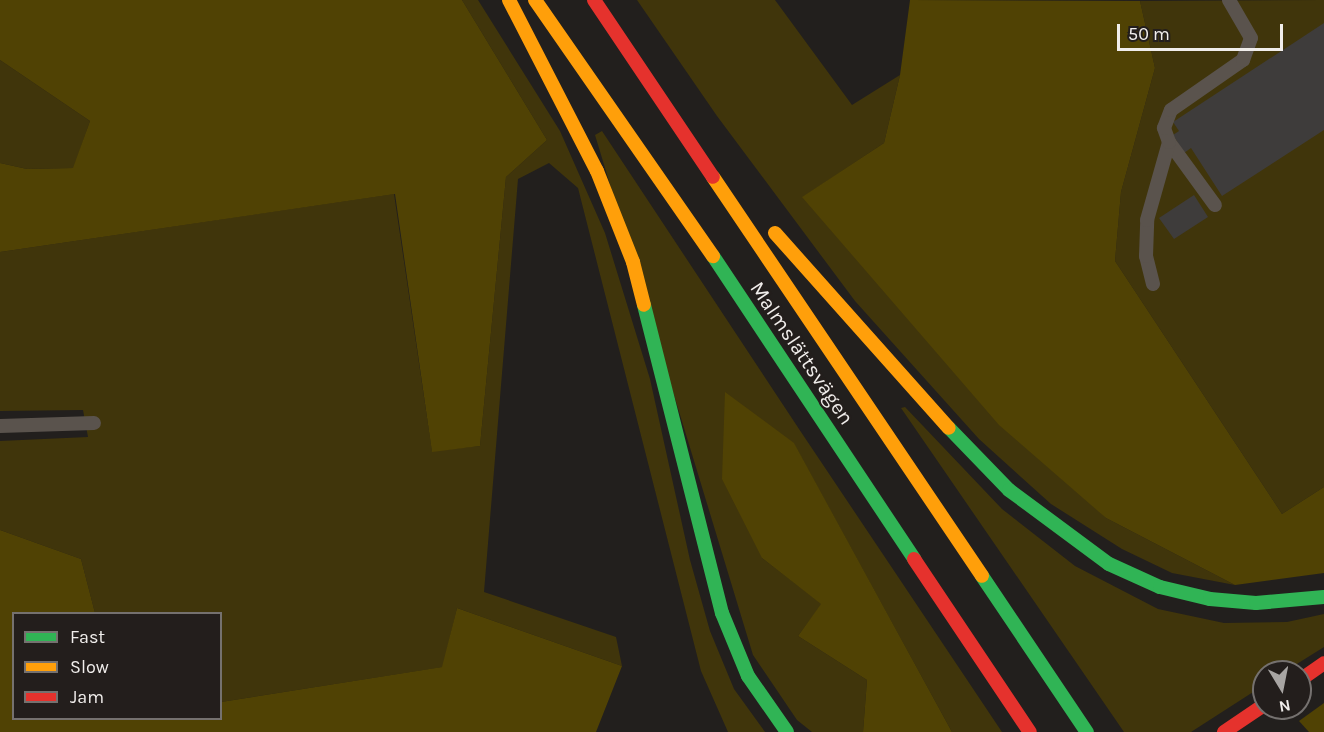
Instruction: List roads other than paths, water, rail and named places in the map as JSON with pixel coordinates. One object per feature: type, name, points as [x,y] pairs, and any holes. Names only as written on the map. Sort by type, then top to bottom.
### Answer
[{"type":"highway","points":[[509,0],[597,171],[633,262],[723,613],[748,676],[787,732]]},
{"type":"highway","name":"Malmslättsvägen","points":[[536,0],[687,218],[1030,732]]},
{"type":"highway","name":"Malmslättsvägen","points":[[594,0],[682,125],[1087,732]]},
{"type":"highway","points":[[682,125],[744,196]]},
{"type":"highway","points":[[767,223],[906,384],[1010,490],[1071,539],[1109,564],[1160,586],[1210,599],[1256,603],[1324,597]]},
{"type":"highway","points":[[1224,732],[1252,713]]},
{"type":"lane","points":[[1215,205],[1169,142],[1164,128],[1171,110],[1243,60],[1251,38],[1229,0]]},
{"type":"lane","points":[[1153,284],[1146,256],[1147,220],[1169,142]]},
{"type":"lane","points":[[0,426],[94,423]]}]
